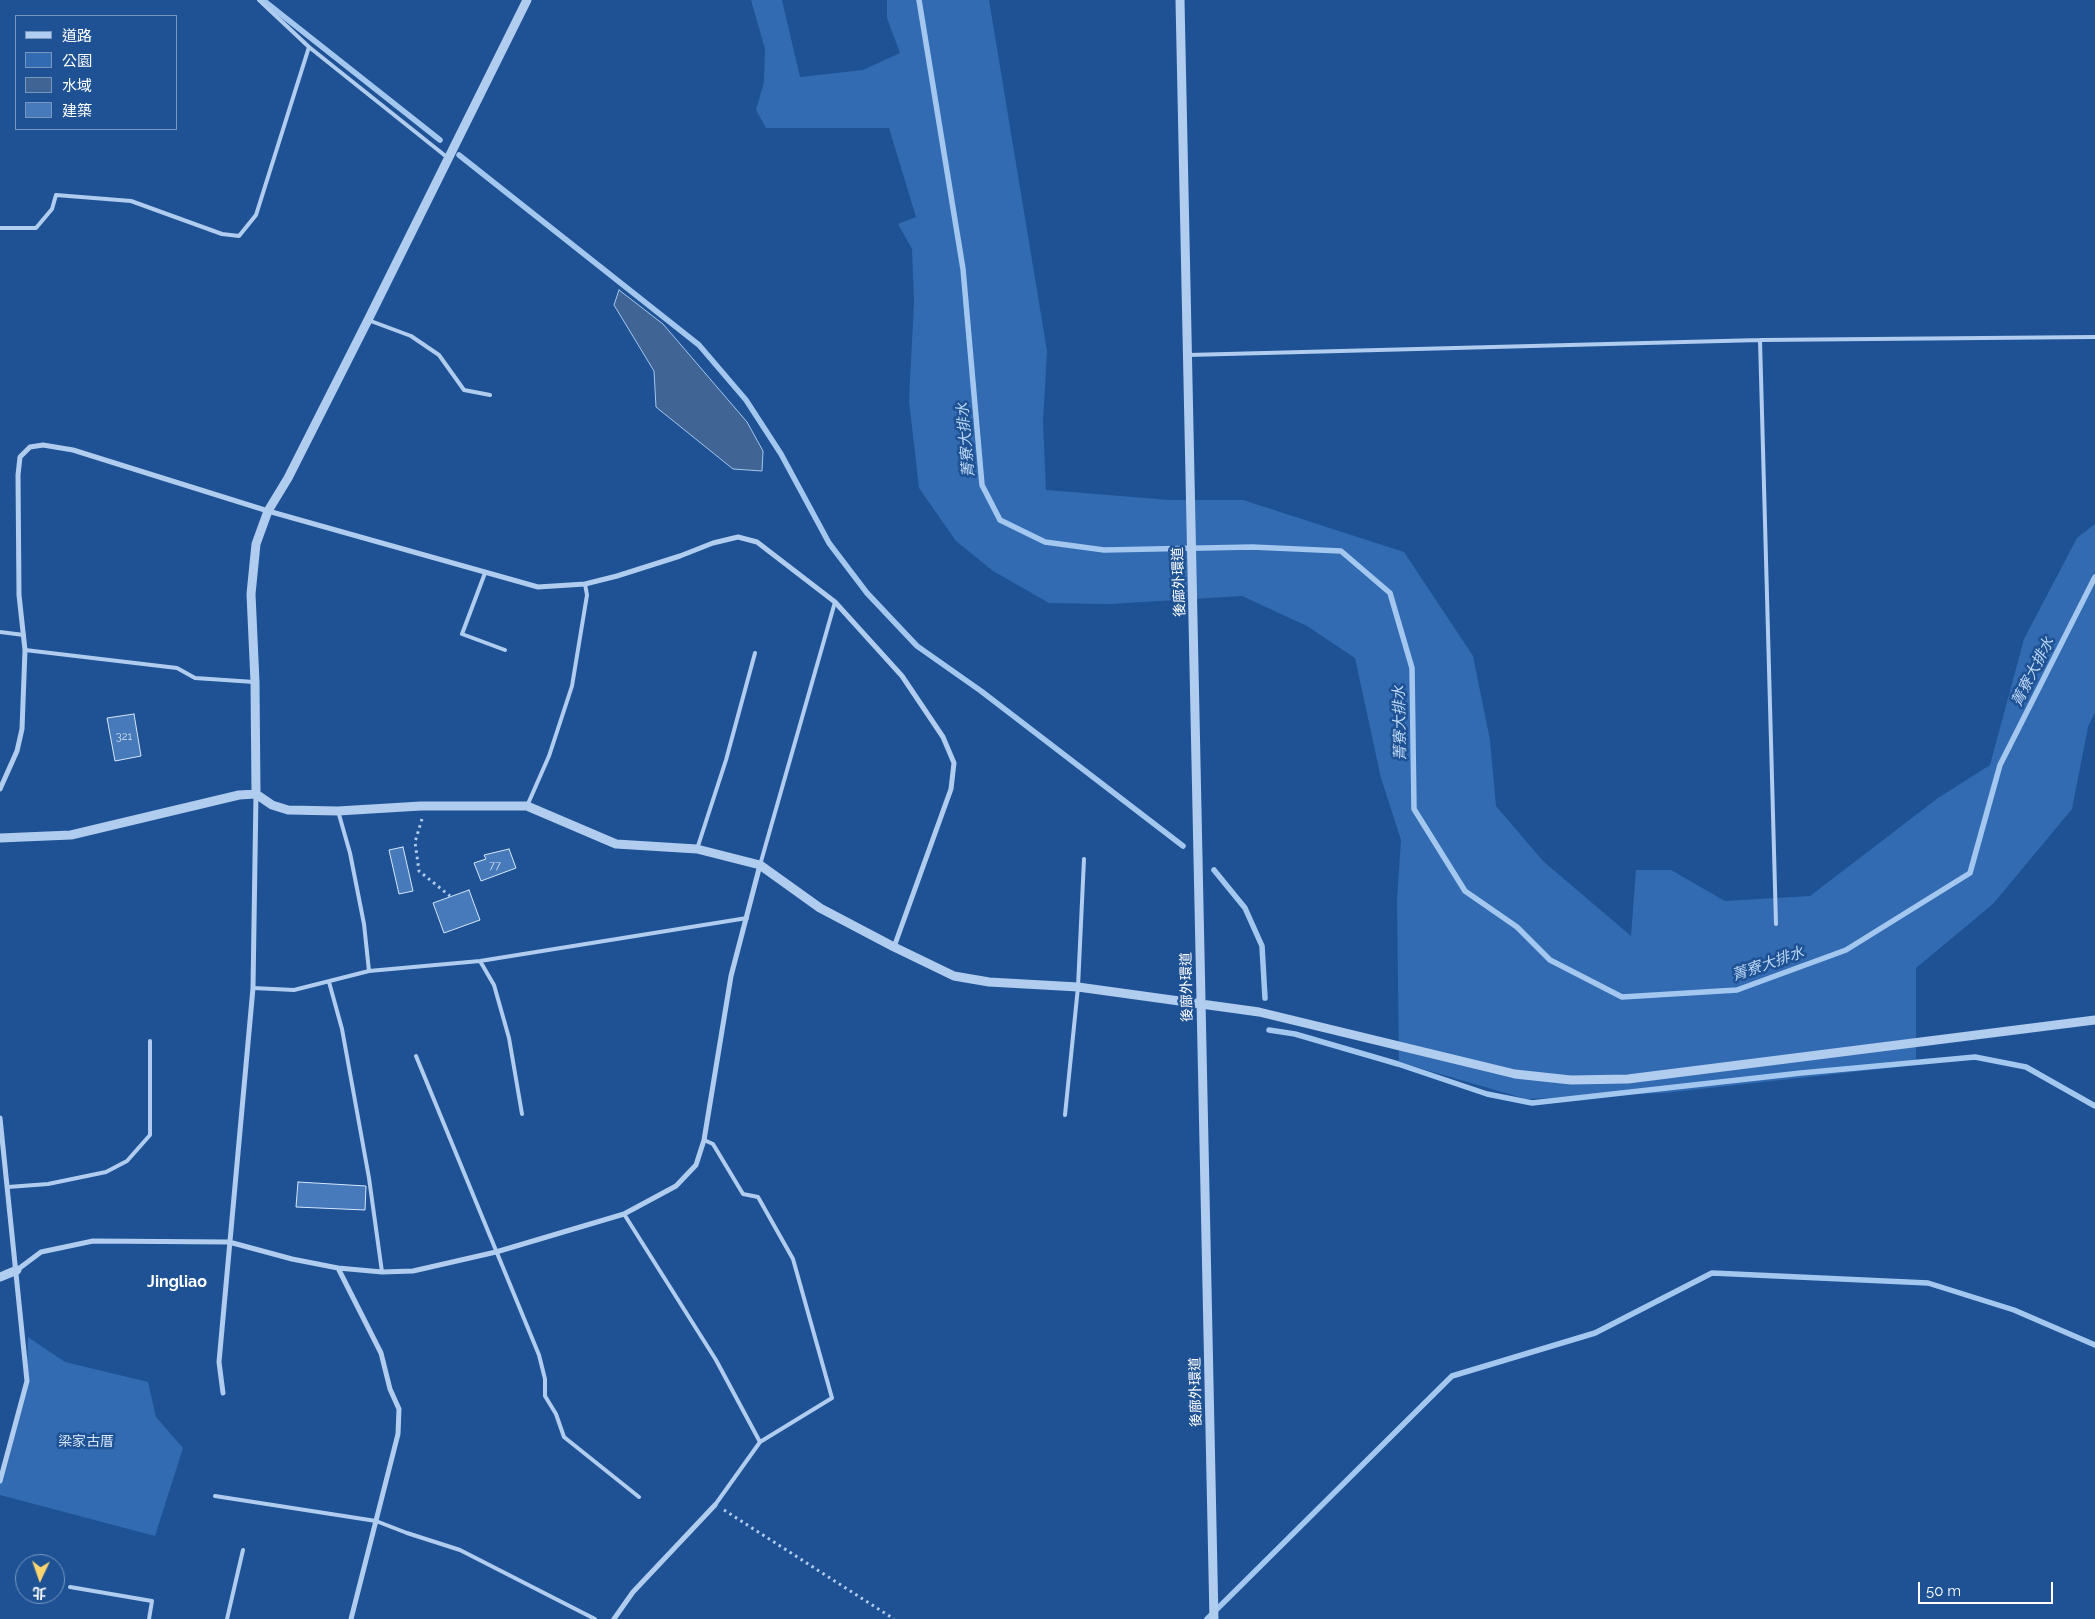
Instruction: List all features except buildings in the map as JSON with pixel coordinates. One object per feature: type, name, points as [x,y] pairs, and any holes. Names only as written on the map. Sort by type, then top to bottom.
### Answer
[{"type":"street","points":[[223,1393],[220,1362],[229,1242],[253,988],[256,794],[255,682],[251,594],[256,544],[268,512],[288,478],[368,320],[527,0]]},
{"type":"street","name":"後廍外環道","points":[[1180,0],[1214,1619]]},
{"type":"street","points":[[0,789],[17,751],[22,729],[25,650],[19,595],[18,475],[20,457],[30,448],[44,445],[72,450],[268,512],[485,574],[538,587],[585,584],[649,566],[714,543],[738,537],[757,542],[835,602],[902,676],[943,736],[954,762],[951,789],[894,947]]},
{"type":"street","points":[[0,838],[71,835],[239,795],[256,794],[272,805],[288,810],[338,811],[421,806],[527,806],[616,844],[697,849],[760,865],[820,908],[954,976],[989,982],[1078,987],[1201,1002],[1259,1012],[1515,1074],[1571,1080],[1628,1079],[2095,1020]]},
{"type":"street","points":[[0,1277],[16,1270],[41,1252],[93,1242],[229,1242],[292,1259],[338,1268],[382,1272],[413,1271],[496,1252],[624,1214],[676,1186],[696,1165],[704,1140],[725,1006],[760,865]]},
{"type":"street","points":[[0,1118],[3,1166],[8,1187],[27,1381],[0,1481]]},
{"type":"street","points":[[338,1268],[381,1353],[390,1389],[399,1409],[398,1434],[351,1619]]},
{"type":"street","points":[[614,1619],[633,1592],[715,1505]]},
{"type":"lane","points":[[259,0],[309,47],[448,158]]},
{"type":"lane","points":[[0,228],[36,228],[52,209],[56,195],[131,201],[222,234],[239,236],[256,215],[309,47]]},
{"type":"lane","points":[[368,320],[411,336],[439,355],[464,390],[490,395]]},
{"type":"lane","points":[[1188,355],[1760,340],[2095,337]]},
{"type":"lane","points":[[1760,340],[1776,924]]},
{"type":"lane","points":[[485,574],[462,634],[505,650]]},
{"type":"lane","points":[[527,806],[549,756],[572,686],[587,595],[585,584]]},
{"type":"lane","points":[[760,865],[835,602]]},
{"type":"lane","points":[[0,632],[24,635]]},
{"type":"lane","points":[[25,650],[177,668],[195,678],[255,682]]},
{"type":"lane","points":[[697,849],[726,760],[755,653]]},
{"type":"lane","points":[[338,811],[350,853],[362,915],[369,971]]},
{"type":"lane","points":[[1065,1115],[1078,987],[1084,859]]},
{"type":"lane","points":[[253,988],[294,990],[369,971],[480,961],[747,918]]},
{"type":"lane","points":[[480,961],[494,985],[509,1038],[522,1114]]},
{"type":"lane","points":[[329,982],[342,1029],[369,1178],[382,1272]]},
{"type":"lane","points":[[8,1187],[48,1184],[106,1172],[127,1162],[150,1135],[150,1041]]},
{"type":"lane","points":[[416,1056],[539,1355],[545,1379],[545,1396],[556,1414],[564,1437],[639,1497]]},
{"type":"lane","points":[[704,1140],[713,1144],[743,1194],[758,1197],[793,1259],[832,1398],[760,1442],[715,1505]]},
{"type":"lane","points":[[624,1214],[716,1360],[760,1442]]},
{"type":"lane","points":[[215,1496],[376,1521],[460,1550],[595,1619]]},
{"type":"lane","points":[[227,1619],[243,1550]]},
{"type":"lane","points":[[70,1587],[152,1601],[149,1619]]},
{"type":"path","points":[[421,806],[422,819],[415,842],[419,871],[450,896]]},
{"type":"path","points":[[715,1505],[894,1619]]},
{"type":"green space","points":[[751,0],[782,0],[800,77],[863,70],[900,53],[887,18],[887,0],[989,0],[1047,351],[1043,422],[1046,490],[1170,500],[1243,500],[1404,552],[1473,656],[1490,740],[1496,806],[1543,861],[1631,936],[1636,870],[1671,870],[1725,901],[1810,896],[1938,798],[1990,765],[2024,639],[2077,538],[2095,524],[2095,712],[2088,727],[2072,809],[1993,904],[1916,968],[1916,1065],[1664,1093],[1526,1099],[1399,1062],[1397,901],[1401,840],[1381,778],[1355,658],[1307,626],[1242,596],[1109,604],[1049,603],[993,571],[956,541],[919,488],[909,401],[914,302],[912,249],[898,224],[916,217],[889,128],[766,128],[756,110],[764,82],[765,49]]},
{"type":"green space","name":"梁家古厝","points":[[28,1337],[65,1362],[148,1382],[156,1417],[183,1448],[155,1536],[0,1495],[0,1481],[27,1381]]},
{"type":"water","points":[[619,290],[663,324],[747,422],[763,451],[762,471],[733,469],[656,407],[654,371],[614,305]]},
{"type":"waterway","points":[[263,0],[440,140]]},
{"type":"waterway","name":"菁寮大排水","points":[[919,0],[963,269],[982,485],[1000,520],[1045,542],[1104,550],[1252,547],[1341,551],[1390,593],[1412,668],[1414,809],[1465,891],[1517,927],[1550,960],[1622,997],[1737,990],[1846,950],[1970,873],[2000,765],[2095,577]]},
{"type":"waterway","points":[[459,155],[699,345],[746,400],[781,454],[829,543],[867,593],[917,646],[981,691],[1183,846]]},
{"type":"waterway","points":[[1214,870],[1245,908],[1262,946],[1265,998]]},
{"type":"waterway","points":[[1269,1030],[1295,1034],[1398,1064],[1487,1094],[1532,1103],[1801,1073],[1975,1057],[2026,1067],[2095,1106]]},
{"type":"waterway","points":[[1207,1619],[1452,1376],[1595,1333],[1712,1273],[1928,1283],[2014,1310],[2095,1345]]},
{"type":"district","name":"Jingliao","points":[[177,1282]]}]
